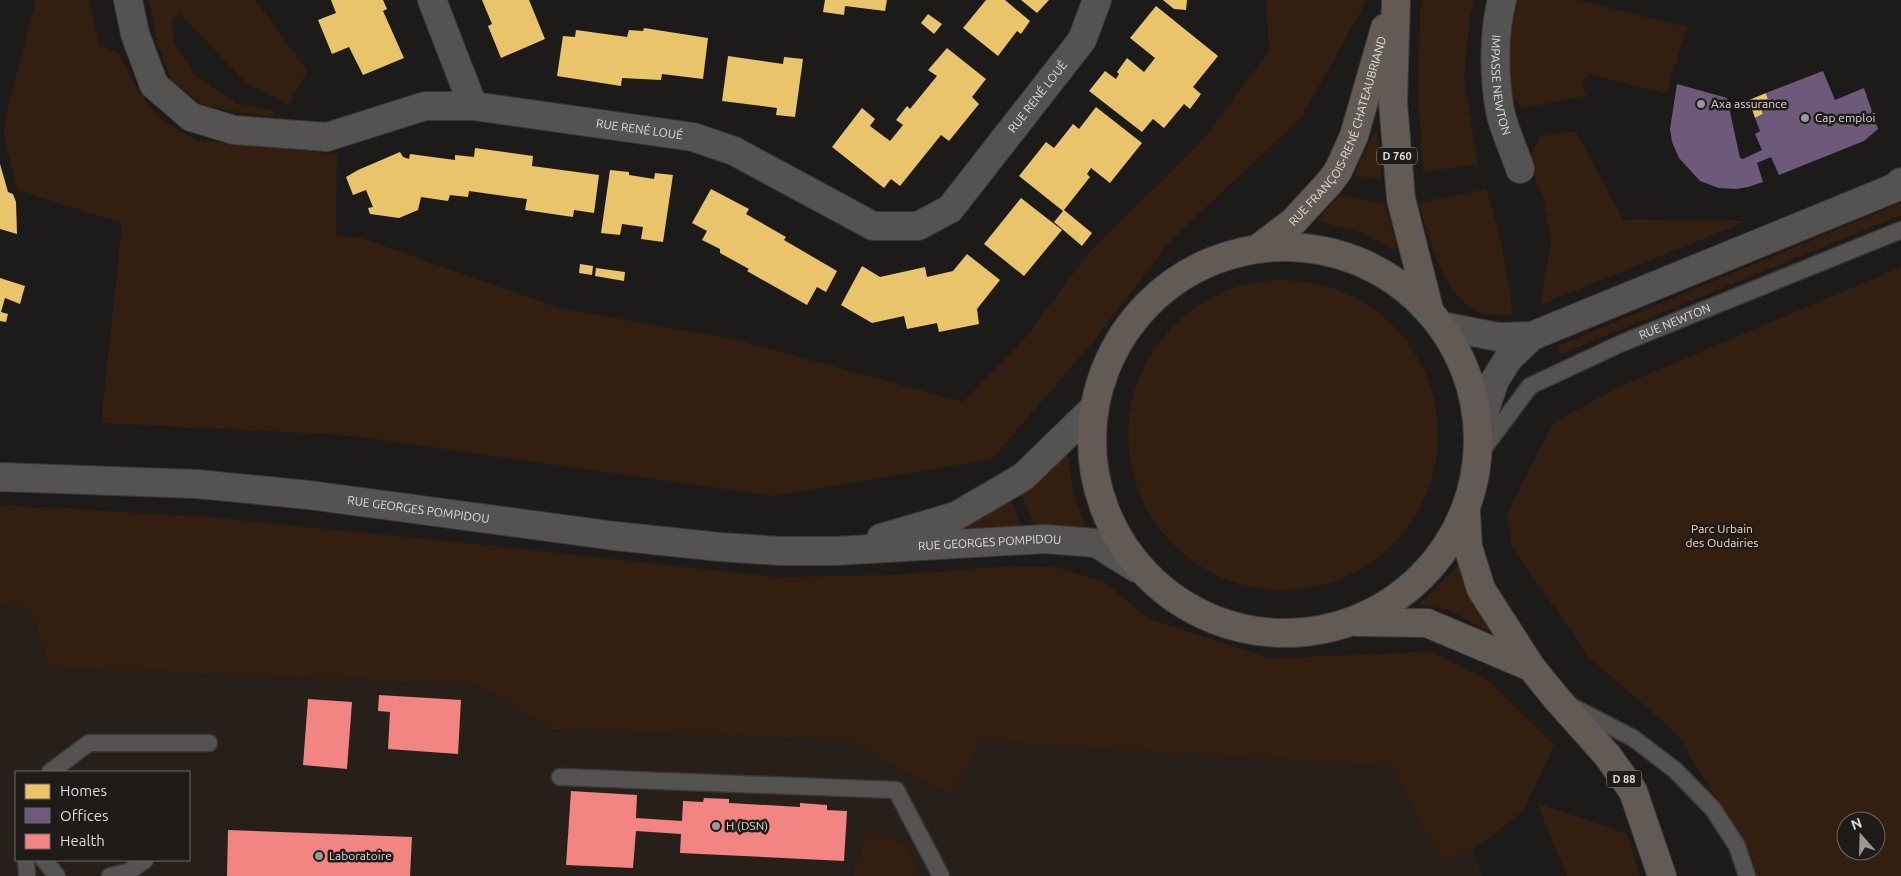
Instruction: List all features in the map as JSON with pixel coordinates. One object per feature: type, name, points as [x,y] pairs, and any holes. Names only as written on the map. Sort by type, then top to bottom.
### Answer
[{"type":"main road","name":"RUE FRANÇOIS-RENÉ CHATEAUBRIAND","points":[[1260,247],[1293,222],[1338,171],[1354,136],[1394,0]]},
{"type":"main road","name":"RUE FRANÇOIS-RENÉ CHATEAUBRIAND","points":[[1394,0],[1393,103],[1401,199],[1436,318]]},
{"type":"main road","points":[[1260,247],[1314,247],[1367,263],[1436,318],[1467,368],[1480,424],[1480,454],[1466,514],[1423,578],[1358,622],[1278,636],[1183,607],[1136,568],[1094,484],[1092,410],[1102,371],[1145,304],[1193,269],[1260,247]]},
{"type":"main road","name":"D 88","points":[[1466,514],[1468,548],[1481,589],[1531,667],[1607,756],[1633,791],[1662,876]]},
{"type":"main road","name":"D 88","points":[[1358,622],[1427,623],[1531,667]]},
{"type":"street","name":"RUE RENÉ LOUÉ","points":[[128,0],[135,34],[154,85],[191,117],[234,130],[327,138],[425,106],[473,106],[693,137],[734,151],[873,226],[918,226],[950,209],[1082,40],[1097,0]]},
{"type":"street","points":[[432,0],[473,106]]},
{"type":"street","name":"IMPASSE NEWTON","points":[[1502,0],[1497,17],[1496,67],[1500,112],[1520,169]]},
{"type":"street","points":[[1436,318],[1498,337],[1532,336],[1894,188],[1901,182]]},
{"type":"street","points":[[1480,424],[1495,380],[1508,359],[1532,336]]},
{"type":"street","name":"RUE GEORGES POMPIDOU","points":[[835,551],[956,516],[1023,476],[1092,410]]},
{"type":"street","name":"RUE GEORGES POMPIDOU","points":[[0,477],[197,484],[309,495],[487,520],[653,540],[772,550],[835,551],[1045,539],[1096,543],[1136,568]]},
{"type":"lane","name":"RUE NEWTON","points":[[1480,454],[1530,386],[1622,343],[1901,230]]},
{"type":"lane","points":[[1557,699],[1633,738],[1676,770],[1713,809],[1737,846],[1747,876]]},
{"type":"lane","points":[[51,771],[90,743],[209,743]]},
{"type":"lane","points":[[560,777],[896,790],[941,876]]},
{"type":"lane","points":[[26,861],[27,876]]},
{"type":"lane","points":[[45,861],[57,876]]},
{"type":"lane","points":[[110,876],[128,872],[144,861]]},
{"type":"shaded area","points":[[0,535],[1432,755],[1483,876],[0,876]]},
{"type":"green space","points":[[36,0],[89,0],[99,45],[118,53],[137,90],[160,119],[196,140],[337,154],[336,236],[361,238],[559,308],[737,340],[963,402],[1022,342],[1087,255],[1202,141],[1269,51],[1266,0],[1367,0],[1301,118],[1173,238],[1091,344],[992,459],[774,496],[348,435],[101,423],[122,223],[18,190],[4,138],[5,119]]},
{"type":"green space","points":[[149,0],[255,0],[307,71],[289,104],[246,83],[181,14],[172,19],[174,43],[194,75],[237,103],[275,111],[273,117],[207,107],[172,82],[157,42]]},
{"type":"green space","points":[[1423,0],[1475,0],[1470,17],[1464,78],[1478,164],[1423,172],[1418,97],[1420,9]]},
{"type":"green space","points":[[1513,0],[1577,0],[1687,27],[1666,94],[1590,74],[1581,83],[1586,96],[1523,108],[1512,97],[1508,49]]},
{"type":"green space","points":[[1377,130],[1382,179],[1354,176],[1369,142]]},
{"type":"green space","points":[[1575,131],[1623,219],[1747,221],[1540,305],[1551,241],[1544,201],[1528,160],[1541,136]]},
{"type":"green space","points":[[1486,189],[1509,283],[1513,315],[1481,314],[1465,303],[1454,291],[1433,249],[1419,203]]},
{"type":"green space","points":[[1339,195],[1385,204],[1397,247],[1395,249],[1360,232],[1317,221]]},
{"type":"green space","points":[[1901,203],[1901,215],[1561,354],[1558,346]]},
{"type":"green space","name":"Parc Urbain des Oudairies","points":[[1901,267],[1901,876],[1757,876],[1752,857],[1676,733],[1590,658],[1512,547],[1507,513],[1554,422],[1623,385]]},
{"type":"green space","points":[[1283,280],[1313,283],[1342,292],[1369,306],[1393,325],[1412,349],[1426,376],[1435,405],[1438,435],[1435,465],[1426,494],[1412,521],[1393,545],[1369,564],[1342,578],[1313,587],[1283,590],[1253,587],[1224,578],[1197,564],[1173,545],[1154,521],[1140,494],[1131,465],[1128,435],[1131,405],[1140,376],[1154,349],[1173,325],[1197,306],[1224,292],[1253,283]]},
{"type":"green space","points":[[1068,453],[1074,492],[1088,529],[1035,526],[1020,491]]},
{"type":"green space","points":[[1010,499],[1022,527],[955,533],[953,526]]},
{"type":"green space","points":[[0,505],[211,517],[776,577],[888,575],[1011,566],[1056,567],[1106,583],[1149,619],[1269,658],[1433,652],[1487,679],[1554,745],[1523,811],[1489,838],[1444,864],[1391,766],[980,741],[950,795],[846,739],[552,729],[478,684],[50,667],[29,607],[0,604]]},
{"type":"green space","points":[[1458,566],[1470,592],[1496,635],[1449,610],[1419,604]]},
{"type":"green space","points":[[1537,803],[1627,834],[1640,876],[1567,876]]},
{"type":"green space","points":[[868,830],[906,846],[919,876],[852,876]]},
{"type":"building: Homes","points":[[331,0],[383,0],[387,9],[383,11],[404,58],[363,75],[349,47],[332,54],[318,20],[336,13]]},
{"type":"building: Homes","points":[[482,0],[529,0],[545,39],[501,58],[488,26],[492,24]]},
{"type":"building: Homes","points":[[825,0],[887,0],[885,11],[845,6],[844,15],[823,12]]},
{"type":"building: Homes","points":[[986,0],[1005,0],[1030,21],[1021,34],[1017,31],[998,56],[963,28]]},
{"type":"building: Homes","points":[[1021,0],[1049,0],[1037,13]]},
{"type":"building: Homes","points":[[1163,0],[1187,0],[1186,10],[1174,9]]},
{"type":"building: Homes","points":[[1156,6],[1218,56],[1193,87],[1201,94],[1190,109],[1184,104],[1164,128],[1153,119],[1142,132],[1089,91],[1105,71],[1116,79],[1119,74],[1117,72],[1127,58],[1144,72],[1155,58],[1130,38]]},
{"type":"building: Homes","points":[[928,14],[942,24],[934,34],[921,23]]},
{"type":"building: Homes","points":[[644,28],[708,38],[703,79],[662,74],[661,80],[622,78],[621,86],[557,76],[563,36],[575,37],[576,30],[627,37],[629,30],[643,31]]},
{"type":"building: Homes","points":[[947,48],[986,79],[972,97],[979,104],[949,141],[941,135],[900,186],[891,179],[884,188],[832,147],[862,108],[875,119],[870,126],[890,141],[903,125],[896,120],[907,106],[910,109],[937,76],[928,70]]},
{"type":"building: Homes","points":[[728,56],[783,64],[784,57],[803,59],[795,117],[776,115],[777,108],[722,101]]},
{"type":"building: Homes","points":[[1766,93],[1768,99],[1759,103],[1763,114],[1755,118],[1749,100]]},
{"type":"building: Homes","points":[[1096,107],[1142,143],[1110,183],[1091,168],[1087,174],[1090,177],[1064,210],[1092,233],[1082,246],[1054,222],[1063,211],[1019,176],[1046,142],[1054,148],[1073,124],[1079,129]]},
{"type":"building: Homes","points":[[475,148],[533,156],[532,166],[599,175],[594,213],[574,210],[573,217],[525,210],[527,199],[469,191],[468,197],[450,195],[448,201],[421,197],[418,210],[399,218],[370,214],[368,208],[373,207],[366,190],[353,195],[346,177],[400,152],[403,157],[409,159],[410,154],[455,160],[455,155],[474,157]]},
{"type":"building: Homes","points":[[0,164],[8,192],[13,194],[16,202],[17,234],[0,229]]},
{"type":"building: Homes","points":[[610,170],[629,172],[629,175],[654,179],[655,173],[673,175],[663,242],[641,239],[643,227],[622,224],[620,235],[601,233]]},
{"type":"building: Homes","points":[[711,189],[749,209],[746,214],[786,237],[784,240],[837,271],[826,292],[817,287],[807,305],[747,271],[749,269],[720,253],[720,249],[702,240],[707,231],[692,223]]},
{"type":"building: Homes","points":[[1021,198],[1062,230],[1024,276],[984,244]]},
{"type":"building: Homes","points":[[967,254],[1000,280],[977,309],[979,324],[939,332],[937,323],[907,329],[904,316],[872,323],[841,305],[862,266],[880,277],[925,267],[927,277],[953,271]]},
{"type":"building: Homes","points":[[580,264],[593,266],[592,275],[579,273]]},
{"type":"building: Homes","points":[[596,268],[625,272],[624,281],[595,276]]},
{"type":"building: Homes","points":[[0,278],[25,286],[20,304],[5,298],[1,312],[8,314],[6,322],[0,321]]},
{"type":"building: Offices","points":[[1823,71],[1835,100],[1864,88],[1878,129],[1864,141],[1779,175],[1771,157],[1757,163],[1763,182],[1737,189],[1719,188],[1700,181],[1679,158],[1672,142],[1670,129],[1677,84],[1727,98],[1740,158],[1743,159],[1762,150],[1755,134],[1760,131],[1755,118],[1763,114],[1759,103],[1768,99],[1766,93]]},
{"type":"building: Health","points":[[379,695],[461,700],[458,754],[388,749],[390,712],[378,711]]},
{"type":"building: Health","points":[[308,699],[352,702],[347,769],[303,765]]},
{"type":"building: Health","name":"H (DSN)","points":[[571,791],[637,795],[636,818],[682,821],[683,801],[703,802],[704,798],[729,799],[729,803],[800,807],[800,803],[827,805],[827,810],[847,811],[844,861],[680,853],[681,834],[636,831],[633,868],[566,865]]},
{"type":"building: Health","name":"Laboratoire","points":[[228,830],[412,837],[410,876],[227,876]]},
{"type":"place","name":"Axa assurance","points":[[1701,104]]},
{"type":"place","name":"Cap emploi","points":[[1805,118]]},
{"type":"place","name":"H (DSN)","points":[[716,826]]},
{"type":"place","name":"Laboratoire","points":[[319,856]]}]
